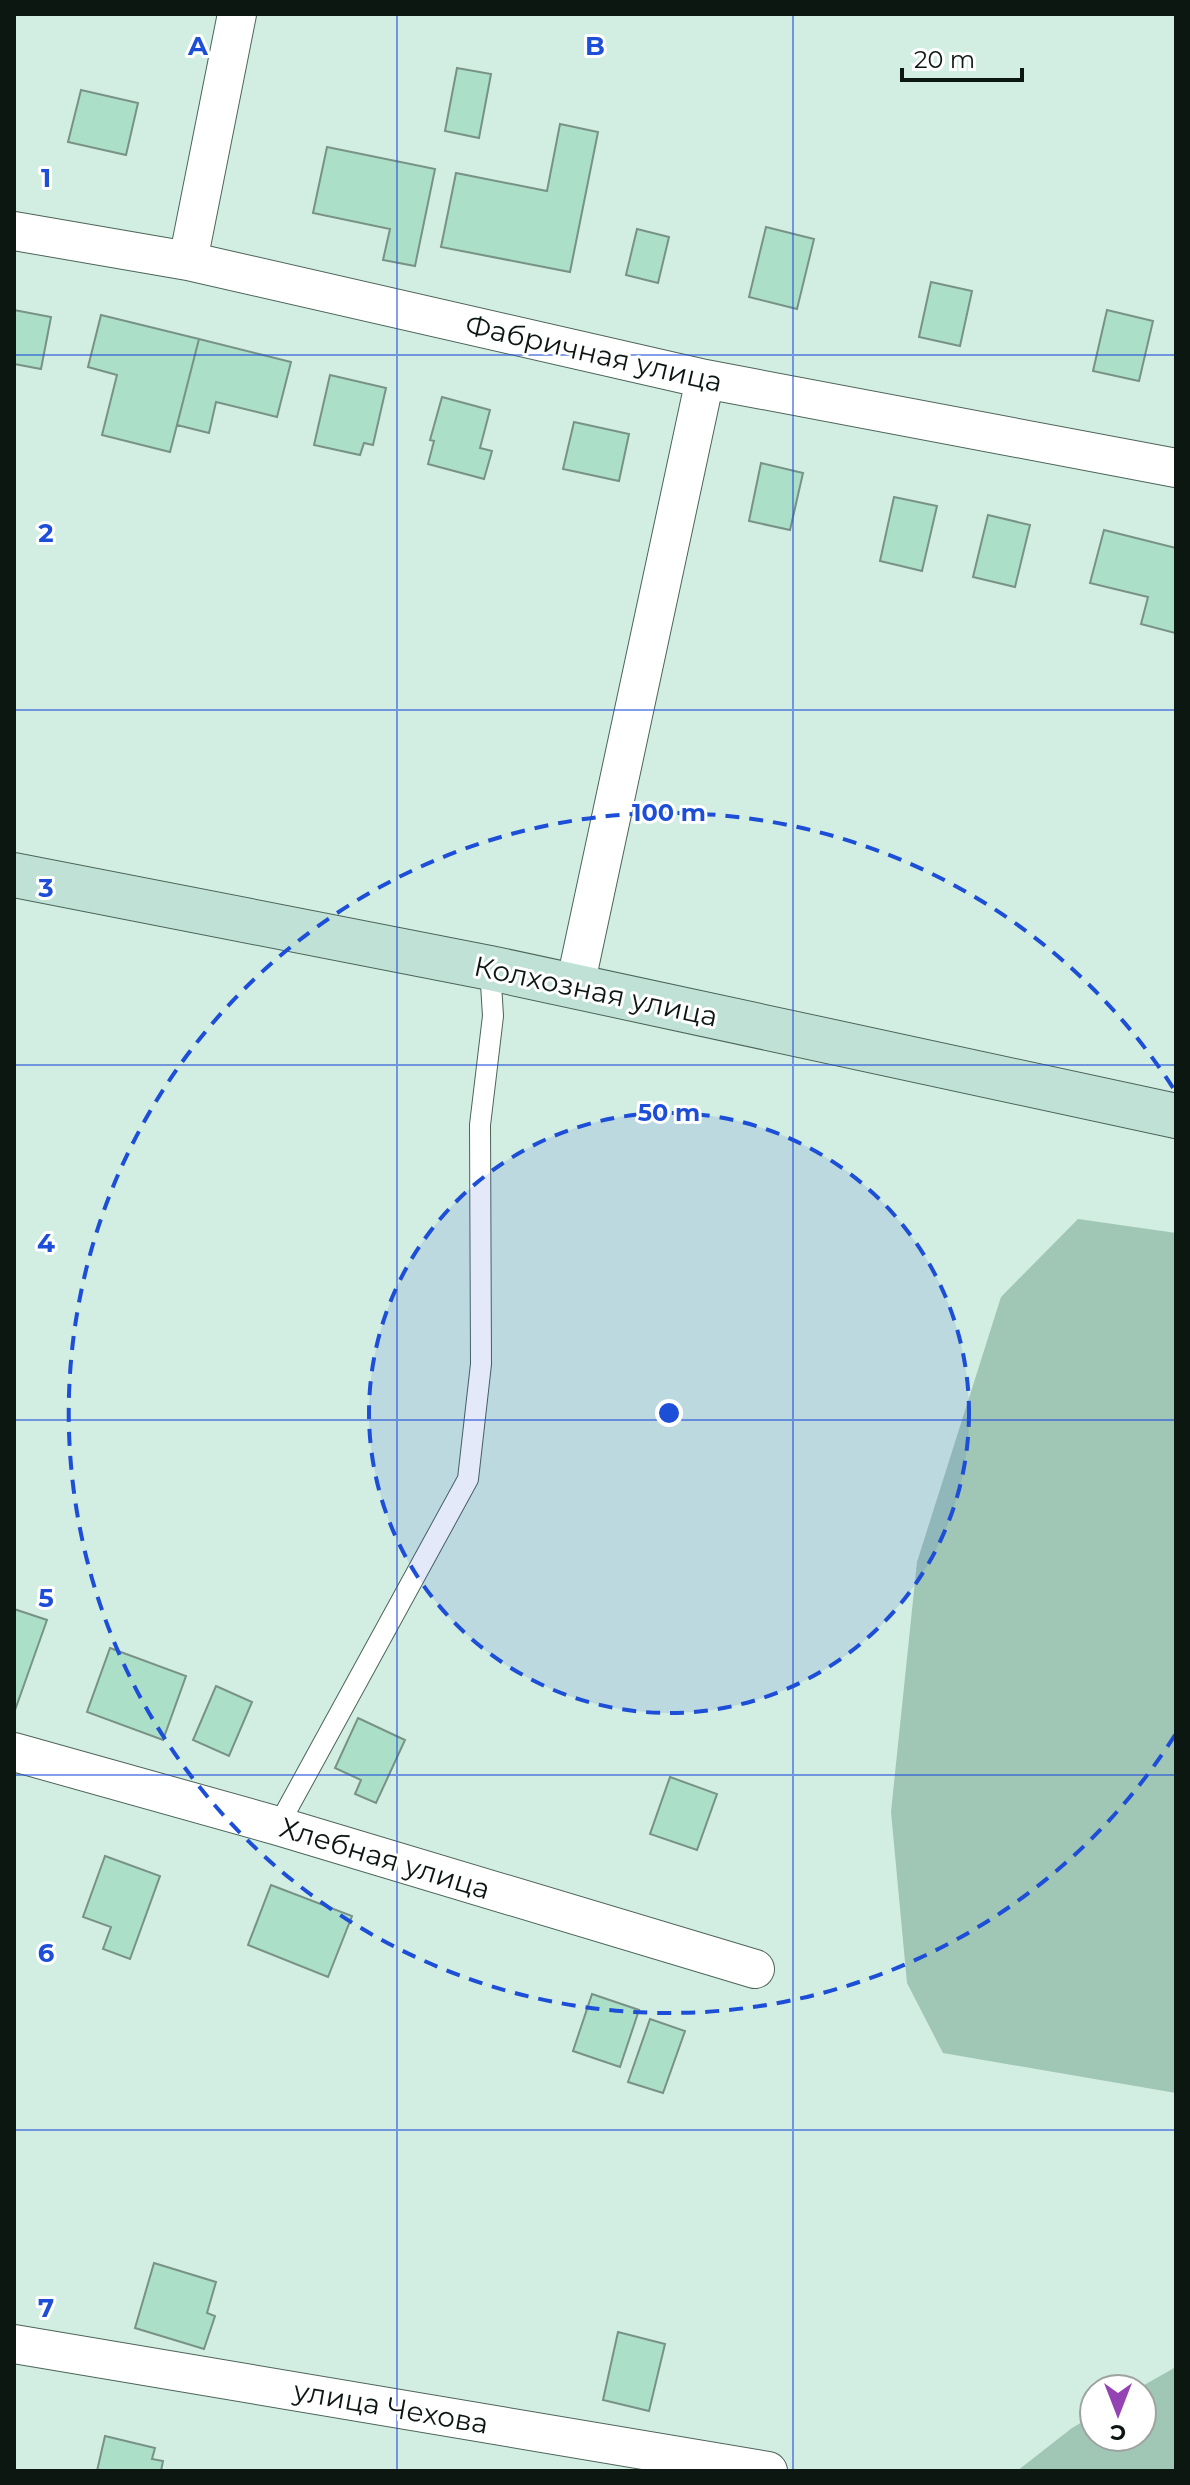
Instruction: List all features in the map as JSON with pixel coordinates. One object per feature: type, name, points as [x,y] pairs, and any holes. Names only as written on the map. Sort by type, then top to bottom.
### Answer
[{"type":"street","points":[[188,261],[237,14]]},
{"type":"street","name":"Фабричная улица","points":[[14,231],[188,261],[705,379],[1176,468]]},
{"type":"street","points":[[575,986],[705,379]]},
{"type":"street","name":"Колхозная улица","points":[[14,875],[490,968],[1176,1116]]},
{"type":"street","name":"Хлебная улица","points":[[14,1752],[278,1826],[755,1969]]},
{"type":"street","name":"улица Чехова","points":[[14,2344],[768,2471]]},
{"type":"lane","points":[[278,1826],[468,1479],[481,1364],[480,1125],[493,1016],[490,968]]},
{"type":"green space","points":[[1078,1219],[1176,1233],[1176,2093],[943,2053],[907,1983],[891,1812],[917,1562],[1001,1297]]},
{"type":"green space","points":[[1176,2367],[1176,2471],[1017,2471],[1078,2424],[1078,2453],[1158,2453],[1158,2377]]},
{"type":"building","points":[[457,68],[491,74],[479,138],[445,131]]},
{"type":"building","points":[[81,90],[138,103],[126,155],[68,142]]},
{"type":"building","points":[[560,124],[598,132],[570,272],[441,247],[456,173],[547,191]]},
{"type":"building","points":[[327,147],[435,169],[415,266],[383,260],[390,229],[313,213]]},
{"type":"building","points":[[766,227],[814,239],[797,309],[749,297]]},
{"type":"building","points":[[637,229],[669,237],[658,283],[626,275]]},
{"type":"building","points":[[931,282],[972,291],[960,346],[919,337]]},
{"type":"building","points":[[14,310],[51,317],[41,369],[14,364]]},
{"type":"building","points":[[1107,310],[1153,321],[1139,381],[1093,371]]},
{"type":"building","points":[[101,315],[199,339],[170,452],[102,435],[117,375],[88,367]]},
{"type":"building","points":[[199,339],[291,362],[277,417],[216,402],[209,433],[177,425]]},
{"type":"building","points":[[330,375],[386,388],[373,445],[364,443],[360,455],[314,445]]},
{"type":"building","points":[[442,397],[490,410],[480,448],[492,451],[484,479],[428,464],[434,441],[430,440]]},
{"type":"building","points":[[574,422],[629,434],[619,481],[563,469]]},
{"type":"building","points":[[761,463],[803,473],[790,530],[749,521]]},
{"type":"building","points":[[894,497],[937,506],[922,571],[880,561]]},
{"type":"building","points":[[988,515],[1030,525],[1015,587],[973,577]]},
{"type":"building","points":[[1104,530],[1176,548],[1175,633],[1141,624],[1148,597],[1090,583]]},
{"type":"building","points":[[14,1609],[47,1620],[14,1713]]},
{"type":"building","points":[[110,1648],[186,1676],[163,1740],[87,1712]]},
{"type":"building","points":[[216,1686],[252,1702],[229,1756],[193,1740]]},
{"type":"building","points":[[358,1718],[405,1740],[376,1803],[355,1794],[361,1780],[335,1768]]},
{"type":"building","points":[[670,1777],[717,1794],[697,1850],[650,1834]]},
{"type":"building","points":[[105,1856],[160,1876],[130,1959],[103,1949],[111,1927],[83,1917]]},
{"type":"building","points":[[271,1885],[352,1916],[328,1977],[248,1945]]},
{"type":"building","points":[[592,1994],[639,2010],[620,2067],[573,2051]]},
{"type":"building","points":[[650,2019],[685,2031],[663,2093],[628,2082]]},
{"type":"building","points":[[154,2263],[216,2282],[207,2313],[215,2316],[204,2349],[135,2328]]},
{"type":"building","points":[[618,2332],[665,2344],[649,2411],[603,2400]]},
{"type":"building","points":[[105,2436],[155,2448],[152,2459],[163,2461],[161,2471],[97,2471]]}]
